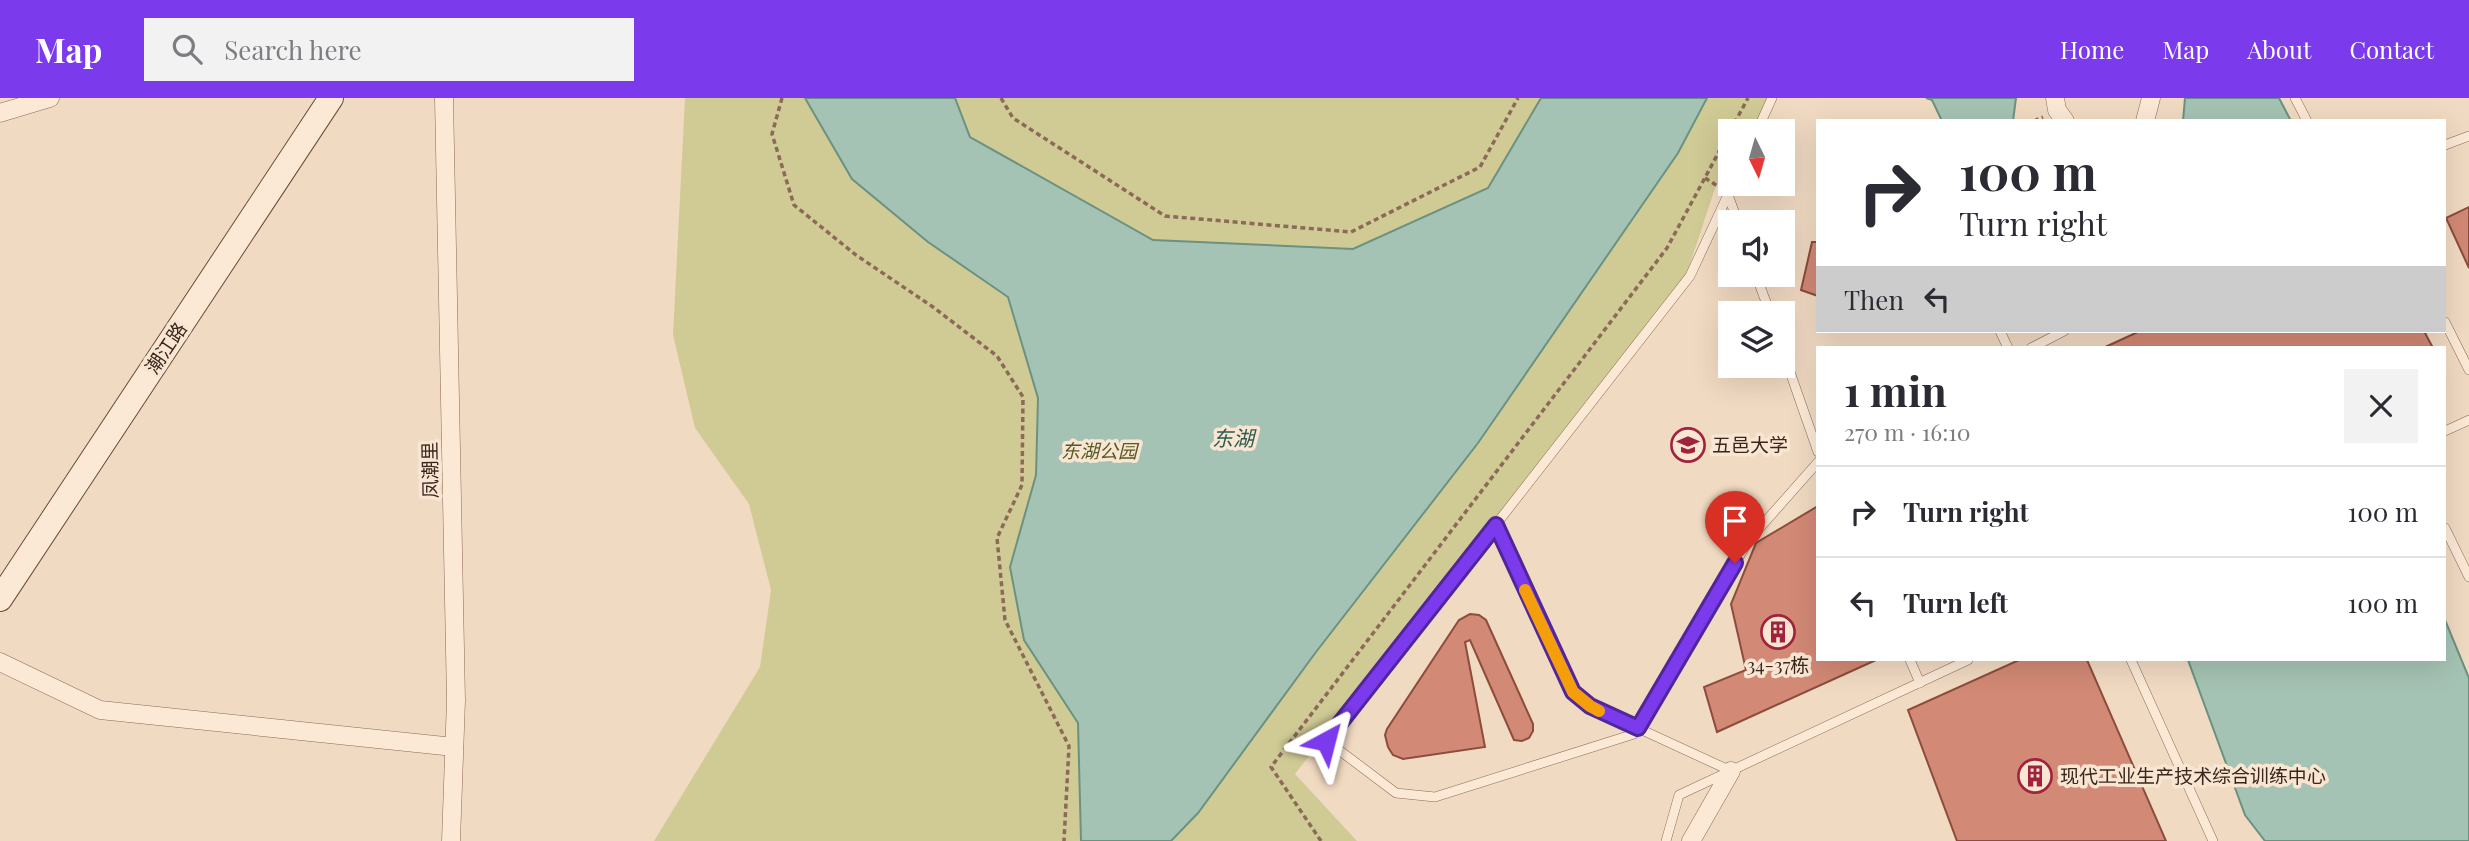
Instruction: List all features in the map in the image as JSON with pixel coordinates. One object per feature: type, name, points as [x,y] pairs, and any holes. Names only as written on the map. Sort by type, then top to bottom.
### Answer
[{"type":"street","points":[[0,113],[50,98]]},
{"type":"street","name":"凤潮里","points":[[444,98],[456,700],[451,841]]},
{"type":"street","points":[[2055,98],[2057,110],[2064,119]]},
{"type":"street","points":[[2146,119],[2151,98]]},
{"type":"street","name":"潮江路","points":[[0,598],[324,103]]},
{"type":"street","points":[[0,662],[100,710],[454,747]]},
{"type":"street","points":[[1691,841],[1731,771]]},
{"type":"lane","points":[[1762,119],[1772,98]]},
{"type":"lane","points":[[2295,98],[2305,119]]},
{"type":"lane","points":[[2446,145],[2469,136]]},
{"type":"lane","points":[[1728,196],[1690,276],[1326,741],[1396,793],[1435,797],[1634,734],[1749,540],[1816,464]]},
{"type":"lane","points":[[2446,324],[2469,370]]},
{"type":"lane","points":[[2035,346],[2060,333]]},
{"type":"lane","points":[[1792,378],[1816,446]]},
{"type":"lane","points":[[2446,430],[2469,420]]},
{"type":"lane","points":[[1496,525],[1573,692],[1590,706],[1731,771]]},
{"type":"lane","points":[[2446,530],[2469,577]]},
{"type":"lane","points":[[1910,661],[1920,683]]},
{"type":"lane","points":[[1666,841],[1679,795],[1966,661]]},
{"type":"lane","points":[[2131,661],[2213,841]]},
{"type":"path","points":[[782,98],[772,134],[794,205],[856,255],[933,307],[997,356],[1023,397],[1022,485],[997,538],[1004,621],[1069,746],[1064,841]]},
{"type":"path","points":[[1001,98],[1013,118],[1166,216],[1351,232],[1480,167],[1518,98]]},
{"type":"path","points":[[1321,841],[1271,767],[1667,248],[1748,98]]},
{"type":"green space","name":"东湖公园","points":[[685,98],[1772,98],[1759,119],[1718,119],[1718,182],[1687,273],[1295,774],[1357,841],[654,841],[760,667],[771,590],[749,504],[695,428],[673,335]]},
{"type":"water","name":"东湖","points":[[805,98],[955,98],[970,137],[1153,240],[1353,249],[1488,188],[1541,98],[1707,98],[1678,153],[1478,443],[1316,652],[1198,813],[1171,841],[1081,841],[1078,723],[1024,640],[1010,567],[1036,475],[1038,398],[1008,297],[928,242],[852,179]]},
{"type":"water","points":[[1926,98],[2016,98],[2013,119],[1941,119],[1932,100]]},
{"type":"water","points":[[2185,98],[2279,98],[2290,119],[2183,119]]},
{"type":"water","points":[[2446,622],[2469,678],[2469,841],[2265,841],[2245,815],[2188,661],[2446,661]]},
{"type":"building","points":[[2469,207],[2469,268],[2446,218]]},
{"type":"building","points":[[1812,242],[1816,242],[1816,295],[1801,290]]},
{"type":"building","points":[[2136,333],[2425,333],[2432,346],[2107,346]]},
{"type":"building","name":"34-37栋","points":[[1816,507],[1816,661],[1874,661],[1717,732],[1704,687],[1746,670],[1731,604],[1756,543]]},
{"type":"building","points":[[1470,614],[1479,615],[1486,620],[1533,724],[1533,731],[1529,738],[1514,740],[1470,640],[1465,642],[1485,747],[1403,759],[1393,755],[1385,735],[1387,729],[1459,620]]},
{"type":"building","name":"现代工业生产技术综合训练中心","points":[[2017,661],[2087,661],[2166,841],[1957,841],[1908,710]]},
{"type":"slow traffic","points":[[1525,590],[1573,692],[1599,711]]},
{"type":"place","name":"五邑大学","points":[[1688,445]]},
{"type":"place","name":"34-37栋","points":[[1778,632]]},
{"type":"place","name":"现代工业生产技术综合训练中心","points":[[2035,776]]},
{"type":"route","points":[[1326,741],[1496,525],[1573,692],[1590,706],[1638,728],[1735,563]]}]
